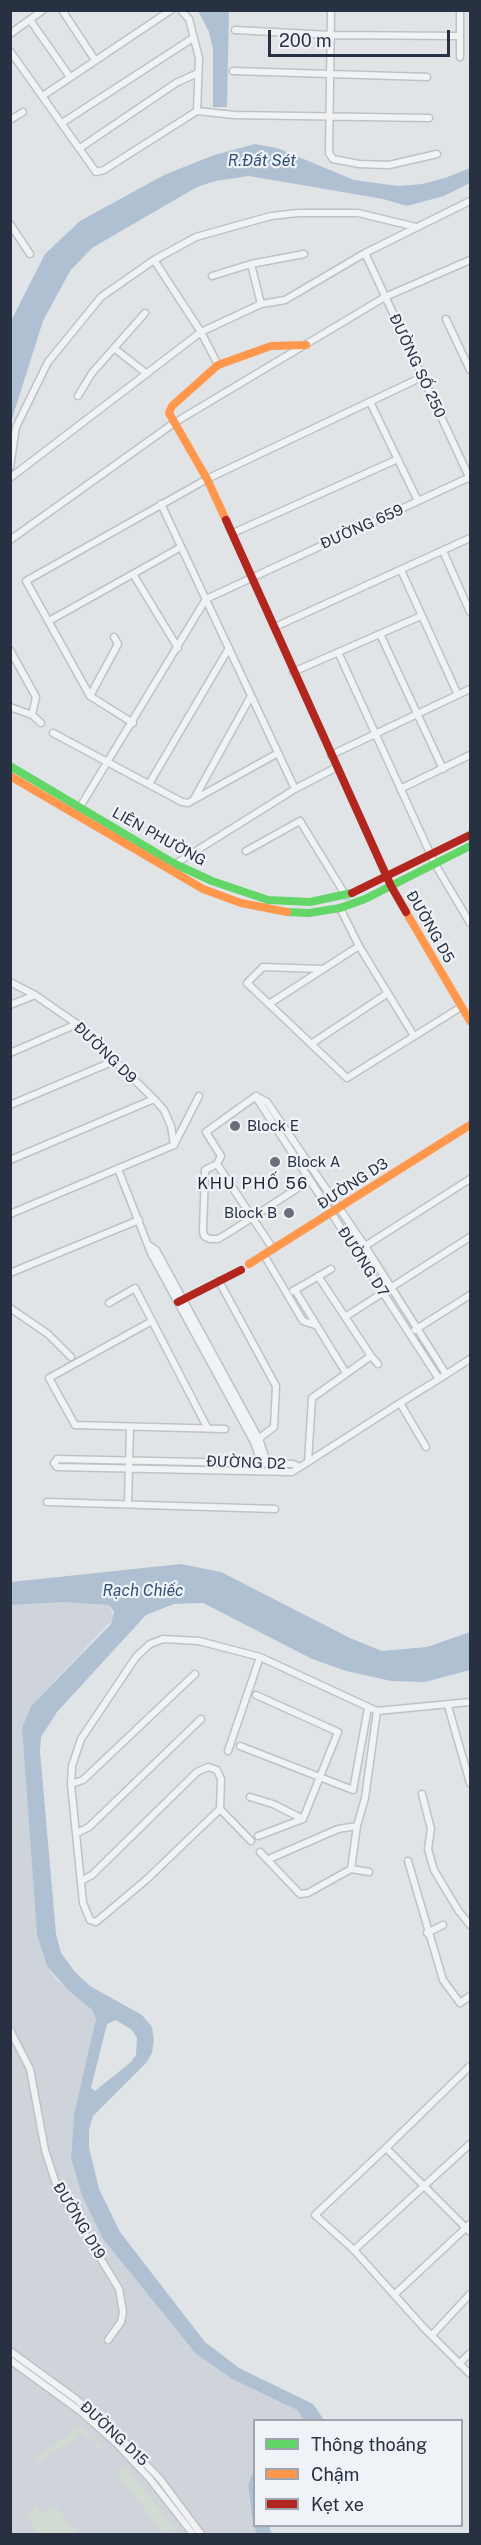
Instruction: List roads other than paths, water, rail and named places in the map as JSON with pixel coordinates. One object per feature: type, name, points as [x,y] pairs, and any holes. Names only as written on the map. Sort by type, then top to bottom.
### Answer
[{"type":"street","points":[[10,34],[43,10]]},
{"type":"street","points":[[62,10],[95,60]]},
{"type":"street","points":[[44,95],[171,10]]},
{"type":"street","points":[[181,10],[189,19],[199,58],[197,111]]},
{"type":"street","points":[[331,10],[329,153],[333,159],[359,164],[389,165],[437,154]]},
{"type":"street","points":[[460,10],[460,57]]},
{"type":"street","points":[[30,20],[70,77]]},
{"type":"street","points":[[235,30],[460,36]]},
{"type":"street","points":[[62,123],[193,38]]},
{"type":"street","points":[[10,51],[44,95],[96,171],[104,170],[197,111],[234,115],[429,118]]},
{"type":"street","points":[[233,72],[427,77]]},
{"type":"street","points":[[80,148],[176,83],[198,73]]},
{"type":"street","points":[[10,120],[23,112]]},
{"type":"street","points":[[10,478],[201,332],[261,304],[285,300],[365,253],[471,201]]},
{"type":"street","points":[[10,467],[16,427],[48,362],[101,297],[154,260],[196,237],[272,216],[298,213],[358,213],[416,226]]},
{"type":"street","points":[[10,224],[30,254]]},
{"type":"street","name":"ĐƯỜNG SỐ 250","points":[[365,253],[470,478]]},
{"type":"street","points":[[212,276],[252,264],[304,254]]},
{"type":"street","points":[[154,260],[201,332],[218,365]]},
{"type":"street","points":[[10,540],[174,423],[385,297],[471,260]]},
{"type":"street","points":[[252,264],[261,304]]},
{"type":"street","points":[[78,396],[92,373],[145,313]]},
{"type":"street","points":[[446,319],[467,354],[471,370]]},
{"type":"street","points":[[174,423],[169,413],[172,406],[218,365],[271,346],[306,345]]},
{"type":"street","points":[[114,348],[147,374]]},
{"type":"street","points":[[134,723],[90,696],[26,581],[207,479],[371,404],[422,377]]},
{"type":"street","points":[[371,404],[418,501]]},
{"type":"street","name":"ĐƯỜNG D5","points":[[174,423],[207,479],[233,533],[293,672],[389,881],[471,1021]]},
{"type":"street","points":[[233,533],[398,459]]},
{"type":"street","name":"ĐƯỜNG 659","points":[[206,599],[470,478]]},
{"type":"street","points":[[161,504],[295,789]]},
{"type":"street","points":[[275,627],[471,538]]},
{"type":"street","points":[[49,621],[181,547]]},
{"type":"street","points":[[443,551],[471,612]]},
{"type":"street","points":[[401,570],[458,695]]},
{"type":"street","points":[[132,574],[178,648]]},
{"type":"street","points":[[80,807],[134,723],[206,599]]},
{"type":"street","points":[[293,672],[421,616]]},
{"type":"street","points":[[380,634],[443,769]]},
{"type":"street","points":[[90,696],[118,644],[114,637]]},
{"type":"street","points":[[149,784],[229,648]]},
{"type":"street","points":[[10,650],[36,696],[32,715]]},
{"type":"street","points":[[338,652],[433,860],[471,923]]},
{"type":"street","points":[[331,755],[471,689]]},
{"type":"street","points":[[194,800],[252,696]]},
{"type":"street","points":[[10,707],[32,715],[41,723]]},
{"type":"street","points":[[53,732],[182,802],[194,800],[278,753]]},
{"type":"street","points":[[400,789],[471,755]]},
{"type":"street","name":"LIÊN PHƯỜNG","points":[[10,766],[175,864],[212,881],[268,900],[310,902],[346,896],[389,881]]},
{"type":"street","points":[[175,864],[295,789],[337,767]]},
{"type":"street","name":"LIÊN PHƯỜNG","points":[[10,776],[203,888],[241,903],[277,911],[309,913],[340,908],[433,860],[471,846]]},
{"type":"street","points":[[246,851],[300,821],[346,896]]},
{"type":"street","name":"LIÊN PHƯỜNG","points":[[433,860],[471,835]]},
{"type":"street","points":[[340,908],[358,946],[414,1036]]},
{"type":"street","points":[[268,1004],[358,946]]},
{"type":"street","points":[[321,969],[263,967],[247,983],[347,1078],[461,1007]]},
{"type":"street","name":"ĐƯỜNG D9","points":[[10,982],[35,994],[77,1024],[154,1099],[164,1110],[171,1126],[174,1145]]},
{"type":"street","points":[[310,1044],[388,993]]},
{"type":"street","points":[[10,1005],[35,994]]},
{"type":"street","points":[[10,1053],[77,1024]]},
{"type":"street","points":[[10,1105],[114,1061]]},
{"type":"street","points":[[10,1214],[174,1145],[200,1096]]},
{"type":"street","points":[[256,1096],[206,1132],[221,1156],[217,1164],[205,1170],[204,1236],[218,1239],[310,1180]]},
{"type":"street","name":"ĐƯỜNG D7","points":[[256,1096],[310,1180],[365,1246],[446,1374]]},
{"type":"street","name":"ĐƯỜNG D7","points":[[256,1096],[267,1102],[335,1211],[357,1252],[439,1379]]},
{"type":"street","points":[[10,1160],[154,1099]]},
{"type":"street","name":"ĐƯỜNG D3","points":[[249,1264],[471,1125]]},
{"type":"street","points":[[217,1164],[273,1249]]},
{"type":"street","points":[[118,1169],[151,1252],[256,1440],[268,1471]]},
{"type":"street","points":[[357,1252],[471,1179]]},
{"type":"street","points":[[10,1273],[140,1220]]},
{"type":"street","points":[[345,1317],[471,1237]]},
{"type":"street","points":[[264,1255],[303,1321],[315,1325]]},
{"type":"street","points":[[287,1294],[331,1269]]},
{"type":"street","points":[[180,1301],[241,1270]]},
{"type":"street","points":[[318,1276],[378,1364]]},
{"type":"street","points":[[219,1281],[276,1386],[274,1427],[256,1440]]},
{"type":"street","points":[[109,1303],[135,1288],[208,1429]]},
{"type":"street","points":[[295,1290],[346,1373]]},
{"type":"street","points":[[410,1334],[471,1295]]},
{"type":"street","points":[[10,1308],[48,1334],[71,1358]]},
{"type":"street","points":[[152,1321],[49,1378],[75,1425],[225,1429]]},
{"type":"street","points":[[308,1462],[312,1398],[371,1356]]},
{"type":"street","points":[[300,1467],[471,1359]]},
{"type":"street","points":[[400,1403],[426,1447]]},
{"type":"street","points":[[128,1504],[130,1426]]},
{"type":"street","name":"ĐƯỜNG D2","points":[[57,1459],[129,1460],[293,1464],[300,1467],[292,1472],[57,1467],[54,1463],[57,1459]]},
{"type":"street","points":[[47,1502],[275,1509]]},
{"type":"street","points":[[81,1881],[92,1875],[197,1772],[208,1767],[217,1770],[221,1779],[220,1809],[146,1880],[96,1922],[90,1920],[83,1903],[71,1784],[72,1766],[81,1739],[136,1657],[150,1644],[163,1639],[199,1641],[260,1657],[377,1711],[471,1702]]},
{"type":"street","points":[[228,1751],[260,1657]]},
{"type":"street","points":[[71,1784],[83,1780],[195,1674]]},
{"type":"street","points":[[256,1695],[338,1730],[322,1778],[303,1819],[258,1836]]},
{"type":"street","points":[[448,1706],[471,1783]]},
{"type":"street","points":[[240,1746],[354,1789],[368,1708]]},
{"type":"street","points":[[351,1869],[357,1826],[365,1798],[377,1711]]},
{"type":"street","points":[[77,1833],[88,1827],[201,1719]]},
{"type":"street","points":[[462,1758],[471,1756]]},
{"type":"street","points":[[422,1794],[431,1829],[428,1849],[434,1870],[458,1910],[471,1925]]},
{"type":"street","points":[[250,1797],[273,1804],[303,1819]]},
{"type":"street","points":[[220,1809],[251,1841]]},
{"type":"street","points":[[269,1859],[338,1830],[357,1826]]},
{"type":"street","points":[[260,1852],[300,1894],[308,1893],[351,1869],[369,1872]]},
{"type":"street","points":[[408,1861],[427,1934],[443,1980],[460,2003],[471,1996]]},
{"type":"street","points":[[427,1934],[443,1925]]},
{"type":"street","name":"ĐƯỜNG D19","points":[[10,2030],[30,2069],[45,2150],[57,2187],[119,2289],[123,2312],[121,2322],[108,2340]]},
{"type":"street","points":[[471,2066],[315,2215],[354,2250],[459,2364],[471,2374]]},
{"type":"street","points":[[354,2250],[471,2144]]},
{"type":"street","points":[[386,2148],[469,2228],[394,2295]]},
{"type":"street","points":[[432,2335],[471,2294]]},
{"type":"street","name":"ĐƯỜNG D15","points":[[10,2351],[76,2399],[120,2437],[160,2479],[201,2535]]},
{"type":"street","points":[[459,2364],[471,2353]]},
{"type":"street","name":"ĐƯỜNG D15","points":[[10,2360],[80,2411],[116,2443],[150,2479],[193,2535]]},
{"type":"water","points":[[198,11],[229,11],[227,107],[213,107],[213,49],[209,32]]},
{"type":"water","name":"R.Đất Sét","points":[[255,144],[277,148],[354,180],[398,186],[422,184],[470,168],[470,183],[444,196],[407,206],[383,199],[249,176],[216,181],[197,187],[92,248],[70,271],[43,321],[11,422],[11,321],[45,254],[80,221],[164,175],[214,155]]},
{"type":"water","name":"Rạch Chiếc","points":[[181,1564],[221,1572],[350,1638],[382,1651],[427,1647],[470,1632],[470,1670],[425,1682],[391,1681],[346,1671],[312,1659],[203,1603],[174,1604],[146,1615],[57,1712],[41,1737],[40,1751],[56,1934],[61,1953],[75,1972],[90,1986],[142,2015],[152,2027],[154,2040],[152,2053],[146,2063],[93,2116],[89,2130],[89,2147],[99,2189],[120,2232],[205,2342],[239,2368],[313,2404],[323,2419],[303,2419],[297,2410],[232,2379],[196,2354],[103,2239],[82,2196],[71,2158],[74,2114],[96,2019],[92,2010],[67,1989],[47,1966],[37,1935],[22,1728],[31,1706],[111,1624],[114,1612],[109,1605],[63,1602],[11,1605],[11,1582]],"holes":[[[116,2020],[132,2030],[137,2038],[136,2055],[131,2062],[95,2091],[91,2088],[107,2024]]]},
{"type":"water","points":[[253,2472],[253,2523],[248,2484]]},
{"type":"water","points":[[254,2527],[269,2527],[272,2534],[257,2534]]},
{"type":"place","name":"Block E","points":[[235,1126]]},
{"type":"place","name":"Block A","points":[[275,1162]]},
{"type":"place","name":"Block B","points":[[289,1213]]},
{"type":"district","name":"KHU PHỐ 56","points":[[253,1184]]}]
